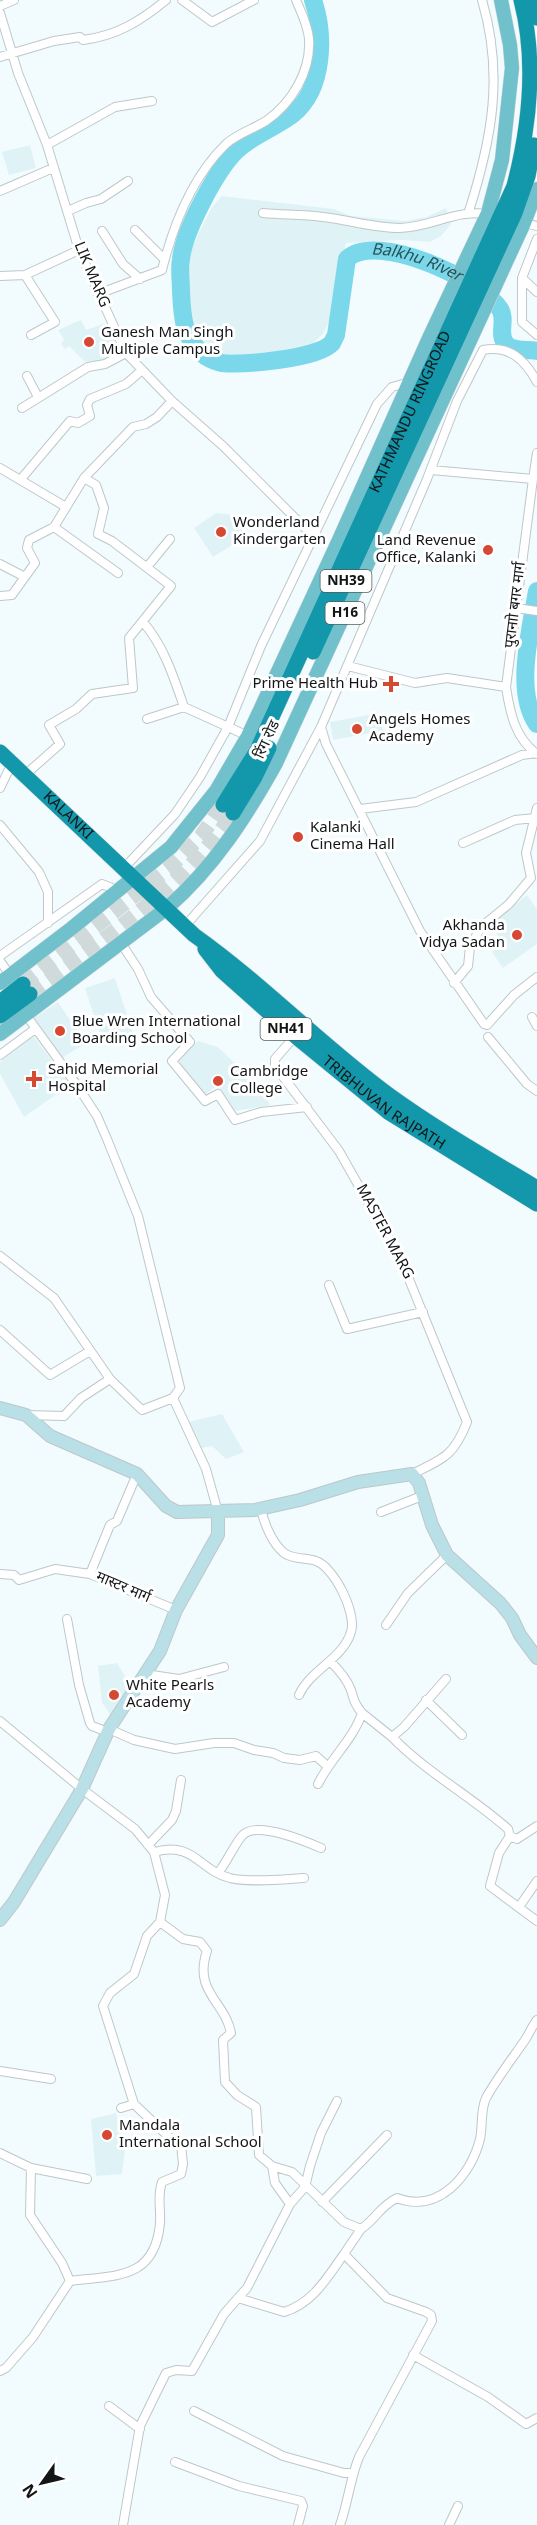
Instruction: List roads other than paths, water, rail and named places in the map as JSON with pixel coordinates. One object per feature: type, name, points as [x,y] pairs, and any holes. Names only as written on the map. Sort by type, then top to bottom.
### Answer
[{"type":"highway","name":"KATHMANDU RINGROAD","points":[[513,220],[514,186],[530,104],[528,35],[521,0]]},
{"type":"highway","points":[[532,0],[537,18]]},
{"type":"highway","name":"KATHMANDU RINGROAD","points":[[228,809],[255,777],[360,552],[447,344],[493,246],[513,220],[528,176],[537,130]]},
{"type":"highway","name":"KALANKI","points":[[0,752],[130,873]]},
{"type":"highway","name":"NH41","points":[[130,873],[167,908]]},
{"type":"highway","name":"TRIBHUVAN RAJPATH","points":[[167,908],[190,930],[229,960],[299,1031],[388,1112],[537,1204]]},
{"type":"highway","points":[[0,1002],[27,989],[0,1016]]},
{"type":"highway","name":"TRIBHUVAN RAJPATH","points":[[299,1031],[389,1095],[537,1188]]},
{"type":"main road","points":[[501,0],[510,45],[511,79],[502,160],[513,220]]},
{"type":"main road","points":[[5,979],[119,891],[130,873],[171,848],[229,771],[248,736],[410,382],[447,344],[493,246],[537,189]]},
{"type":"main road","name":"रिंग रोड","points":[[0,1034],[167,908],[185,892],[226,845],[243,820],[276,763],[453,375],[447,344]]},
{"type":"street","points":[[0,6],[14,0]]},
{"type":"street","points":[[0,57],[54,41],[80,37],[83,40],[96,39],[141,21],[166,0]]},
{"type":"street","points":[[183,0],[212,22],[254,0]]},
{"type":"street","points":[[98,294],[162,270],[187,201],[215,158],[227,143],[273,115],[299,86],[309,38],[296,0]]},
{"type":"street","points":[[470,211],[488,142],[493,96],[493,44],[482,0]]},
{"type":"street","name":"LIK MARG","points":[[0,13],[12,54],[47,145],[52,168],[79,250],[126,353],[141,371],[223,446],[314,537]]},
{"type":"street","points":[[47,145],[115,107],[152,101]]},
{"type":"street","points":[[0,191],[52,168]]},
{"type":"street","points":[[68,211],[86,202],[101,200],[128,181]]},
{"type":"street","points":[[263,213],[324,217],[348,223],[400,228],[421,225],[470,211],[513,220]]},
{"type":"street","points":[[135,230],[164,260]]},
{"type":"street","points":[[102,231],[123,264],[140,279]]},
{"type":"street","points":[[537,239],[522,278],[522,322],[537,335]]},
{"type":"street","points":[[0,276],[25,274],[79,250]]},
{"type":"street","points":[[25,274],[55,322],[31,335]]},
{"type":"street","points":[[522,278],[537,292]]},
{"type":"street","points":[[190,930],[260,841],[321,727],[431,470],[457,401],[483,350],[496,348],[526,362],[537,382]]},
{"type":"street","points":[[22,408],[88,367],[105,364],[126,353]]},
{"type":"street","points":[[21,479],[70,421],[78,423],[90,416],[87,405],[90,399],[126,384],[141,371]]},
{"type":"street","points":[[27,376],[38,397]]},
{"type":"street","points":[[130,873],[200,777],[228,727],[261,646],[377,404],[392,387],[410,382]]},
{"type":"street","points":[[0,596],[12,594],[35,563],[27,548],[29,540],[54,527],[84,478],[133,427],[146,424],[157,417],[172,401]]},
{"type":"street","name":"पुरानाो बगर मार्ग","points":[[537,453],[506,687],[517,731],[526,744],[537,753]]},
{"type":"street","points":[[0,468],[66,507]]},
{"type":"street","points":[[431,470],[533,479]]},
{"type":"street","points":[[25,775],[60,744],[49,724],[76,708],[92,694],[133,688],[129,638],[171,586],[112,541],[98,534],[104,508],[96,485],[84,478]]},
{"type":"street","points":[[54,527],[118,573]]},
{"type":"street","points":[[147,567],[170,539]]},
{"type":"street","points":[[0,564],[26,577]]},
{"type":"street","points":[[518,608],[537,611]]},
{"type":"street","points":[[143,622],[152,633],[164,656],[184,708]]},
{"type":"street","points":[[348,666],[415,682],[447,678],[506,687]]},
{"type":"street","points":[[147,719],[184,708],[248,736]]},
{"type":"street","points":[[321,727],[326,744],[420,931],[454,983],[487,1025],[514,995],[537,977]]},
{"type":"street","points":[[360,809],[416,802],[522,755],[537,753]]},
{"type":"street","points":[[0,788],[12,763]]},
{"type":"street","points":[[454,983],[468,966],[470,947],[480,927],[509,904],[531,878],[526,853],[537,808]]},
{"type":"street","points":[[463,843],[515,820],[535,818]]},
{"type":"street","points":[[0,825],[39,872],[48,892],[48,923]]},
{"type":"street","points":[[0,956],[102,884],[119,891]]},
{"type":"street","points":[[121,943],[138,969],[151,997],[190,1042],[172,1061],[205,1101],[218,1094],[236,1120],[261,1112],[307,1107]]},
{"type":"street","points":[[0,961],[5,979]]},
{"type":"street","points":[[0,1256],[54,1298],[110,1379],[142,1410],[173,1398],[180,1389],[138,1216],[97,1116],[26,1015]]},
{"type":"street","points":[[532,1017],[537,1026]]},
{"type":"street","points":[[0,1055],[34,1029]]},
{"type":"street","name":"MASTER MARG","points":[[299,1031],[274,1063],[339,1151],[397,1251],[467,1422],[460,1439],[445,1459],[412,1474]]},
{"type":"street","points":[[488,1037],[527,1084],[537,1090]]},
{"type":"street","points":[[329,1285],[347,1329],[423,1312]]},
{"type":"street","points":[[0,1329],[50,1375],[90,1351]]},
{"type":"street","points":[[0,1408],[26,1415],[64,1416],[81,1398],[110,1379]]},
{"type":"street","points":[[0,1920],[14,1902],[82,1789],[109,1730],[160,1651],[176,1610],[218,1535],[218,1512],[206,1469],[173,1398]]},
{"type":"street","points":[[26,1415],[50,1436],[137,1474],[166,1506],[177,1512],[261,1509],[358,1482],[412,1474],[419,1483],[432,1526],[447,1555],[500,1603],[537,1658]]},
{"type":"street","points":[[90,1574],[110,1525],[117,1521],[137,1474]]},
{"type":"street","points":[[381,1512],[422,1496]]},
{"type":"street","points":[[261,1509],[267,1528],[282,1551],[290,1556],[315,1560],[327,1568],[350,1608],[351,1631],[330,1661],[309,1679],[299,1695]]},
{"type":"street","points":[[386,1625],[408,1593],[447,1555]]},
{"type":"street","name":"मास्टर मार्ग","points":[[0,1574],[14,1575],[19,1580],[55,1569],[90,1574],[176,1610]]},
{"type":"street","points":[[67,1619],[79,1685],[92,1726],[134,1740],[175,1749],[214,1743],[234,1743],[284,1758],[300,1760],[316,1756],[327,1766]]},
{"type":"street","points":[[330,1661],[345,1679],[354,1704],[362,1713],[431,1772],[508,1829],[510,1836],[500,1853],[490,1886],[537,1921]]},
{"type":"street","points":[[145,1674],[179,1679],[224,1667]]},
{"type":"street","points":[[392,1737],[404,1727],[446,1679]]},
{"type":"street","points":[[426,1700],[462,1735]]},
{"type":"street","points":[[318,1784],[327,1766],[351,1736],[362,1713]]},
{"type":"street","points":[[0,1721],[82,1789],[135,1829],[151,1849],[165,1894],[160,1922],[147,1936],[134,1974],[110,1993],[103,2006],[134,2104],[170,2138],[181,2145],[183,2164],[181,2174],[162,2182],[158,2193],[160,2222],[158,2243],[152,2255],[130,2273],[70,2281],[33,2337],[6,2368],[0,2371]]},
{"type":"street","points":[[151,1849],[172,1820],[182,1780]]},
{"type":"street","points":[[510,1836],[517,1839],[537,1826]]},
{"type":"street","points":[[218,1873],[240,1838],[252,1830],[289,1835],[321,1848]]},
{"type":"street","points":[[151,1849],[190,1854],[218,1873],[230,1878],[304,1878]]},
{"type":"street","points":[[519,1907],[537,1881]]},
{"type":"street","points":[[160,1922],[183,1939],[200,1942],[207,1951],[204,1961],[206,1988],[225,2018],[231,2033],[224,2040],[225,2082],[230,2090],[256,2107],[259,2155],[272,2166],[292,2172],[305,2187],[344,2222],[361,2229]]},
{"type":"street","points":[[238,2298],[284,2312],[290,2310],[313,2297],[361,2229],[385,2204],[398,2198],[411,2204],[445,2194],[459,2183],[478,2146],[481,2136],[481,2117],[487,2097],[537,2020]]},
{"type":"street","points":[[0,2071],[51,2079]]},
{"type":"street","points":[[123,2525],[140,2429],[162,2378],[166,2373],[176,2370],[192,2371],[224,2314],[247,2288],[290,2204],[305,2187],[309,2166],[321,2133],[337,2101]]},
{"type":"street","points":[[121,2108],[134,2104]]},
{"type":"street","points":[[322,2202],[387,2135]]},
{"type":"street","points":[[0,2153],[31,2168],[87,2180]]},
{"type":"street","points":[[272,2166],[275,2183],[290,2204]]},
{"type":"street","points":[[31,2168],[30,2215],[62,2263],[70,2281]]},
{"type":"street","points":[[340,2525],[350,2497],[352,2473],[432,2321],[431,2315],[387,2298],[345,2254]]},
{"type":"street","points":[[413,2355],[488,2397],[526,2424],[537,2418]]},
{"type":"street","points":[[109,2406],[140,2429]]},
{"type":"street","points":[[195,2411],[283,2456],[344,2474],[352,2473]]},
{"type":"street","points":[[175,2462],[239,2486],[301,2501],[303,2506],[298,2525]]},
{"type":"street","points":[[449,2525],[458,2506]]},
{"type":"waterway","name":"Balkhu River","points":[[313,0],[317,14],[320,45],[319,61],[311,91],[293,114],[249,140],[228,160],[202,202],[183,247],[180,267],[181,300],[185,326],[192,342],[205,356],[222,363],[280,360],[324,349],[332,343],[336,335],[347,259],[361,252],[380,251],[427,262],[472,285],[489,297],[500,309],[503,318],[502,336],[506,344],[517,349],[537,351]]},
{"type":"waterway","name":"Balkhu River","points":[[537,591],[528,641],[525,677],[526,695],[537,724]]},
{"type":"tunnel","points":[[23,984],[168,869],[201,836],[223,805]]},
{"type":"tunnel","points":[[30,994],[112,933],[166,888],[214,839],[233,813]]},
{"type":"place","name":"Ganesh Man Singh Multiple Campus","points":[[89,342]]},
{"type":"place","name":"Wonderland Kindergarten","points":[[221,532]]},
{"type":"place","name":"Land Revenue Office, Kalanki","points":[[488,550]]},
{"type":"place","name":"Prime Health Hub","points":[[391,684]]},
{"type":"place","name":"Angels Homes Academy","points":[[357,729]]},
{"type":"place","name":"Kalanki Cinema Hall","points":[[298,837]]},
{"type":"place","name":"Akhanda Vidya Sadan","points":[[517,935]]},
{"type":"place","name":"Blue Wren International Boarding School","points":[[60,1031]]},
{"type":"place","name":"Sahid Memorial Hospital","points":[[34,1079]]},
{"type":"place","name":"Cambridge College","points":[[218,1081]]},
{"type":"place","name":"White Pearls Academy","points":[[114,1695]]},
{"type":"place","name":"Mandala International School","points":[[107,2135]]}]
